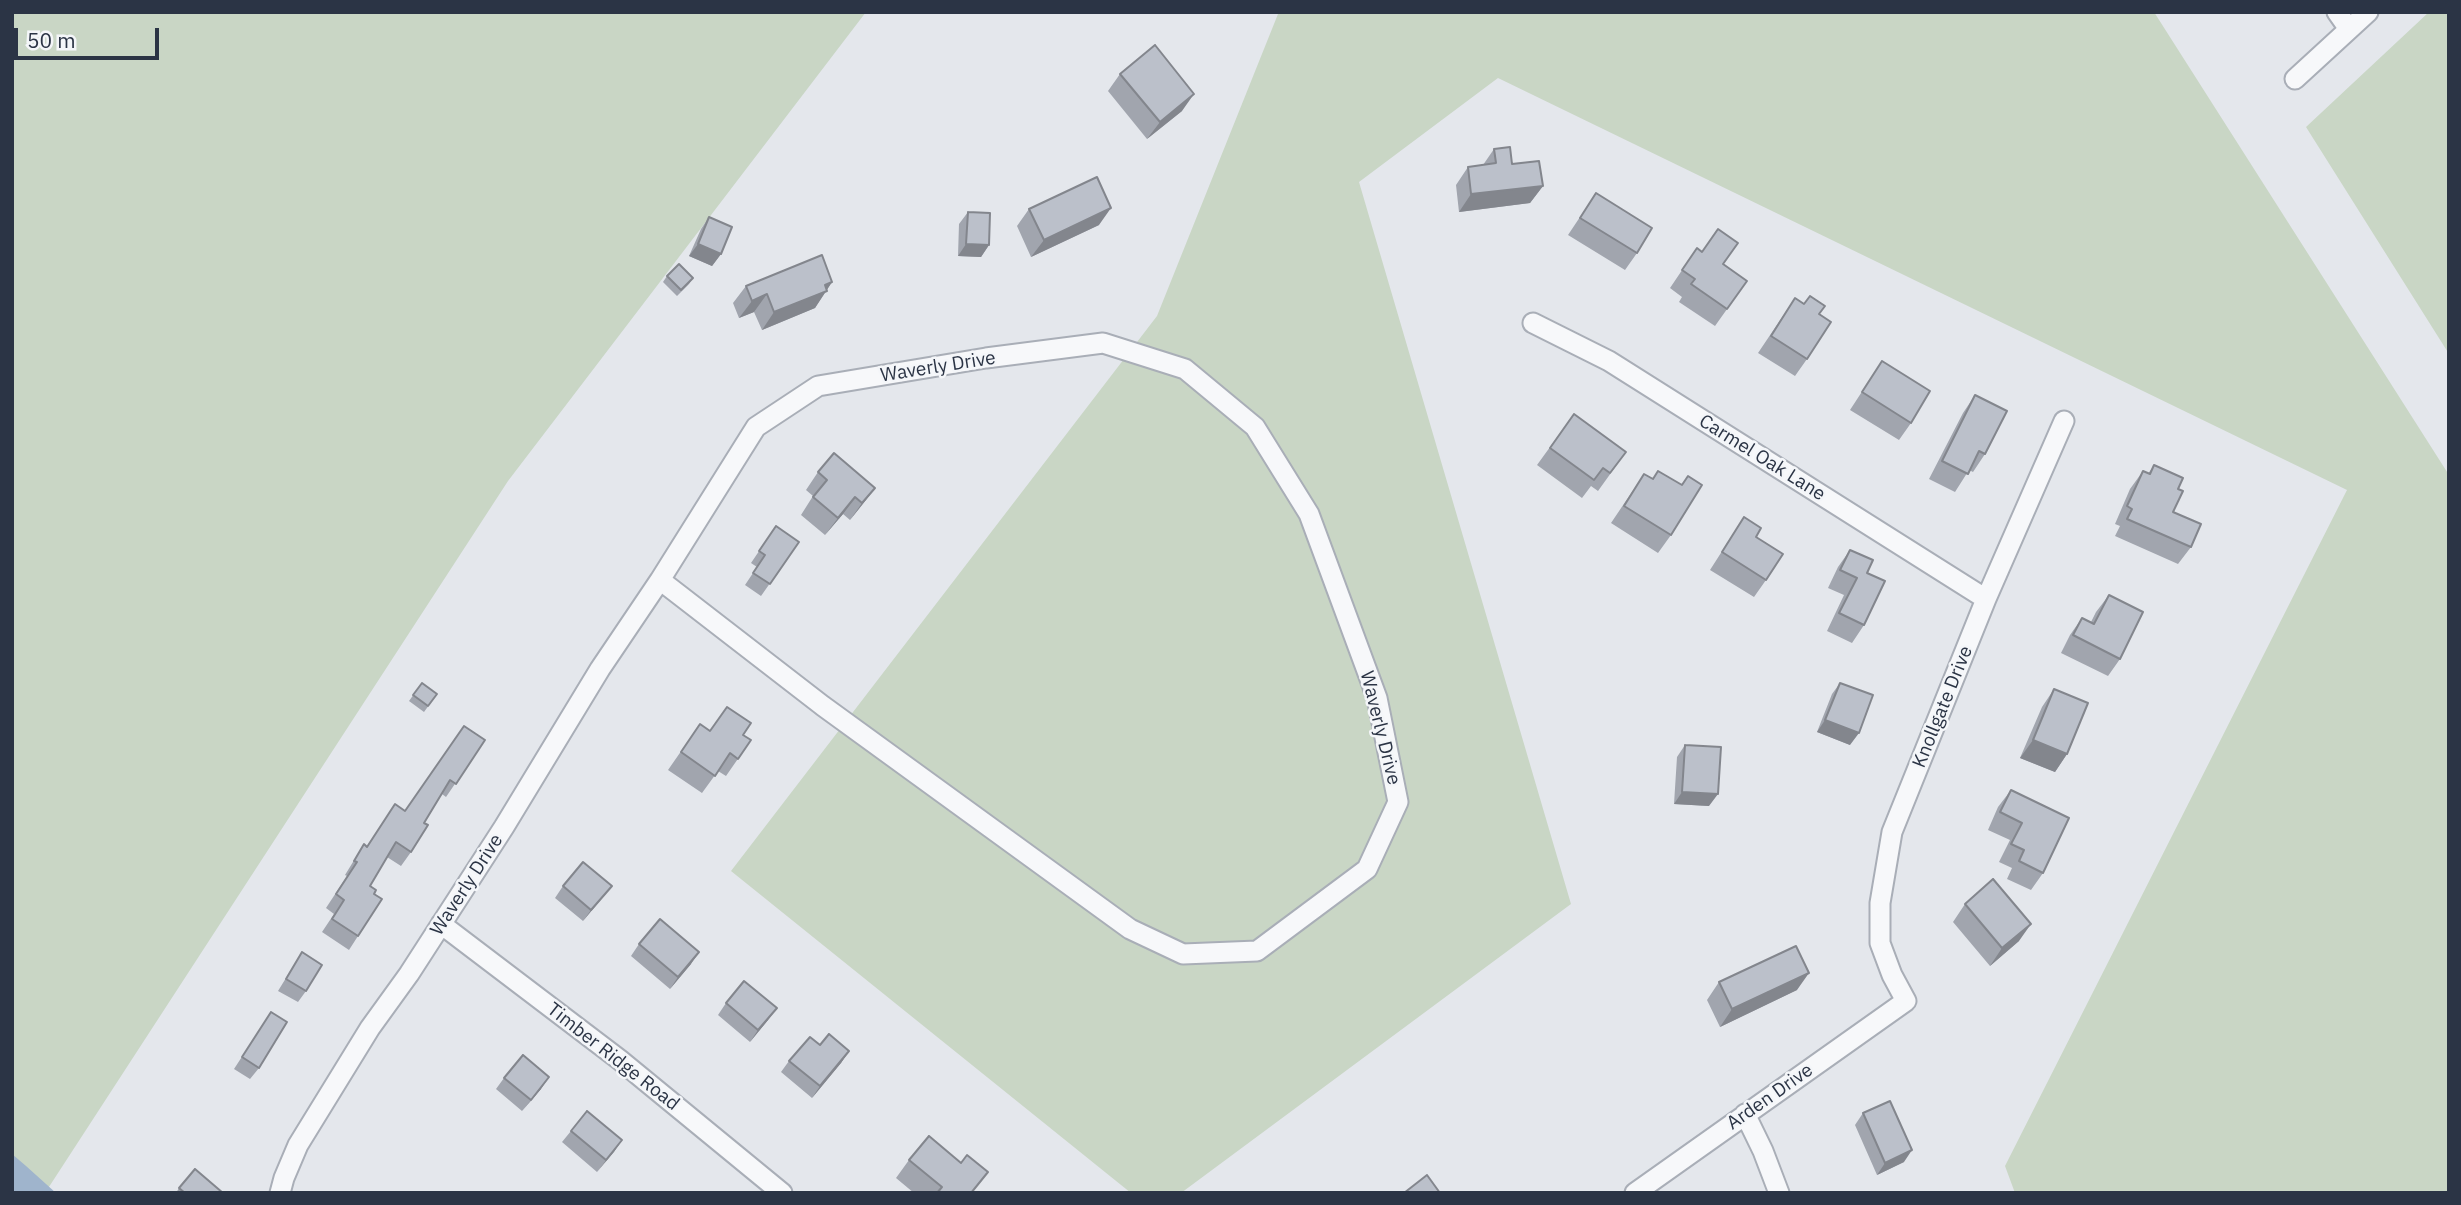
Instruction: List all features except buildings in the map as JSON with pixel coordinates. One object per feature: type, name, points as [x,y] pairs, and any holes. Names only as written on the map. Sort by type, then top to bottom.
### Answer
[{"type":"street","points":[[2337,12],[2349,29]]},
{"type":"street","points":[[2295,79],[2368,12]]},
{"type":"street","name":"Carmel Oak Lane","points":[[1533,323],[1609,361],[1986,598]]},
{"type":"street","name":"Waverly Drive","points":[[280,1193],[298,1145],[370,1028],[504,827],[600,669],[660,580],[756,427],[818,386],[986,358],[1102,343],[1185,369],[1255,428],[1309,514],[1377,698],[1398,802],[1367,869],[1257,951],[1183,954],[1130,929],[823,706],[660,580]]},
{"type":"street","name":"Knollgate Drive","points":[[1906,1001],[1892,975],[1880,943],[1881,903],[1890,842],[1986,598],[2064,421]]},
{"type":"street","name":"Timber Ridge Road","points":[[441,924],[620,1060],[782,1193]]},
{"type":"street","name":"Arden Drive","points":[[1634,1193],[1906,1001]]},
{"type":"street","points":[[1745,1114],[1779,1193]]},
{"type":"green space","points":[[12,12],[866,12],[508,481],[45,1193],[12,1193]]},
{"type":"green space","points":[[1271,12],[2154,12],[2449,475],[2449,1193],[2015,1193],[2005,1166],[2347,490],[1498,78],[1359,182],[1571,904],[1181,1193],[1131,1193],[731,871],[1157,316],[1278,14]]},
{"type":"green space","points":[[2429,12],[2449,12],[2449,354],[2306,127]]},
{"type":"water","points":[[12,1154],[26,1166],[56,1193],[12,1193]]}]
